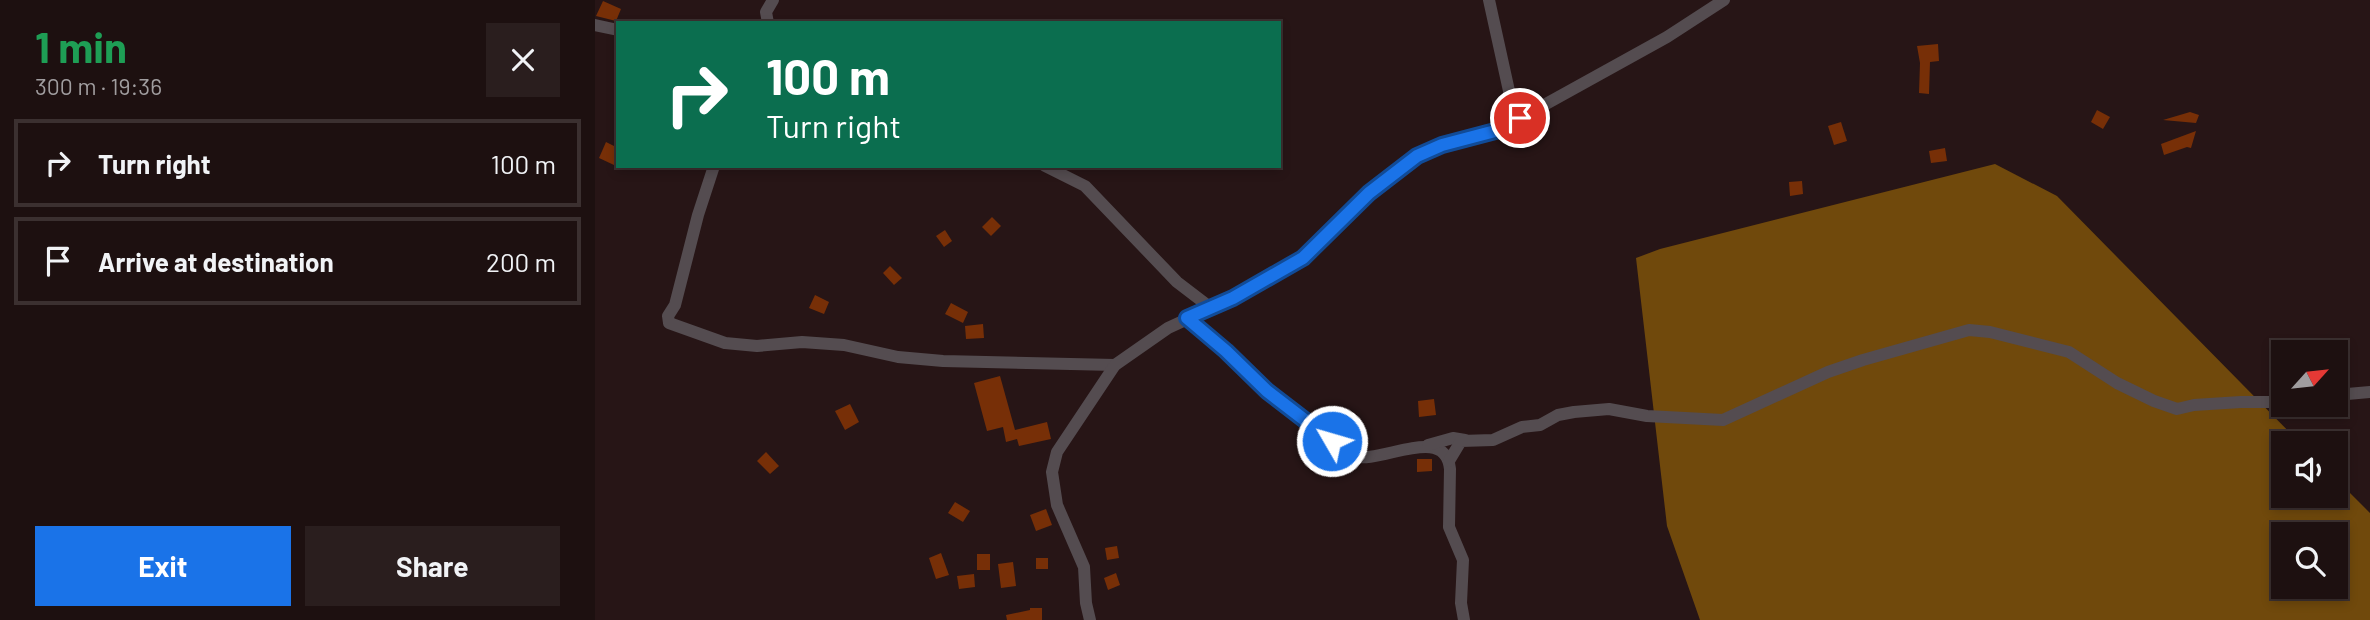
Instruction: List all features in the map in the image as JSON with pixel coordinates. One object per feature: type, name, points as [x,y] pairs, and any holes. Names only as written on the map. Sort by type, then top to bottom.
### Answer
[{"type":"street","points":[[768,21],[766,12],[773,0]]},
{"type":"street","points":[[1489,0],[1511,100],[1499,130]]},
{"type":"street","points":[[1090,620],[1084,567],[1057,505],[1052,472],[1057,452],[1115,365],[1187,318],[1270,278],[1303,258],[1369,193],[1417,156],[1442,145],[1499,130],[1667,37],[1724,0]]},
{"type":"street","points":[[595,25],[616,30]]},
{"type":"street","points":[[713,168],[698,215],[675,305],[669,316],[671,325],[684,327],[725,343],[757,346],[813,343],[844,345],[898,357],[943,361],[1115,365]]},
{"type":"street","points":[[1049,168],[1085,186],[1177,282],[1211,308]]},
{"type":"street","points":[[1187,318],[1267,391],[1351,456],[1373,457],[1453,438],[1493,440],[1522,427],[1540,425],[1558,415],[1574,412],[1616,410],[1647,416],[1723,420],[1828,372],[1969,330],[1990,332],[2069,352],[2117,383],[2177,410],[2194,405],[2271,402]]},
{"type":"street","points":[[2349,394],[2370,392]]},
{"type":"street","points":[[1464,620],[1461,603],[1463,560],[1449,527],[1449,461],[1458,445],[1465,440]]},
{"type":"street","points":[[1428,445],[1443,452],[1449,461]]},
{"type":"shaded area","points":[[1995,164],[2057,196],[2271,414],[2271,417],[2274,417],[2288,431],[2271,431],[2271,508],[2348,508],[2348,491],[2370,513],[2370,620],[1700,620],[1667,526],[1636,258],[1660,249]]},
{"type":"building","points":[[603,1],[621,9],[616,21],[596,16]]},
{"type":"building","points":[[1938,44],[1939,61],[1930,62],[1929,94],[1919,93],[1920,63],[1917,46]]},
{"type":"building","points":[[2097,110],[2110,117],[2103,129],[2091,122]]},
{"type":"building","points":[[2190,112],[2199,115],[2196,123],[2163,120]]},
{"type":"building","points":[[1841,122],[1847,141],[1834,145],[1828,126]]},
{"type":"building","points":[[2196,131],[2191,148],[2164,155],[2161,144]]},
{"type":"building","points":[[606,142],[616,147],[614,165],[599,158]]},
{"type":"building","points":[[1945,148],[1947,161],[1931,163],[1929,151]]},
{"type":"building","points":[[1802,181],[1803,194],[1790,196],[1789,182]]},
{"type":"building","points":[[992,217],[1001,226],[991,236],[982,227]]},
{"type":"building","points":[[945,230],[952,241],[944,247],[936,236]]},
{"type":"building","points":[[890,266],[902,278],[894,285],[883,273]]},
{"type":"building","points":[[815,295],[829,302],[824,314],[809,308]]},
{"type":"building","points":[[951,303],[968,312],[963,323],[945,314]]},
{"type":"building","points":[[983,324],[984,338],[966,339],[965,326]]},
{"type":"building","points":[[1000,376],[1015,430],[1047,422],[1051,439],[1019,446],[1017,439],[1006,442],[1003,427],[987,431],[974,383]]},
{"type":"building","points":[[1434,399],[1436,415],[1419,417],[1418,401]]},
{"type":"building","points":[[850,404],[859,422],[845,430],[835,411]]},
{"type":"building","points":[[766,452],[779,466],[770,474],[757,461]]},
{"type":"building","points":[[1417,459],[1432,459],[1432,471],[1417,472]]},
{"type":"building","points":[[955,502],[970,511],[963,522],[948,513]]},
{"type":"building","points":[[1046,509],[1052,525],[1036,531],[1030,515]]},
{"type":"building","points":[[1117,546],[1119,558],[1107,560],[1105,548]]},
{"type":"building","points":[[941,553],[949,575],[936,579],[929,558]]},
{"type":"building","points":[[977,554],[990,554],[990,570],[977,570]]},
{"type":"building","points":[[1036,558],[1048,558],[1048,569],[1036,569]]},
{"type":"building","points":[[1013,562],[1016,586],[1001,588],[998,564]]},
{"type":"building","points":[[1116,573],[1120,585],[1108,590],[1104,578]]},
{"type":"building","points":[[974,574],[975,587],[959,589],[957,576]]},
{"type":"building","points":[[1030,608],[1042,608],[1042,620],[1007,620],[1006,615]]},
{"type":"route","points":[[1332,441],[1267,391],[1187,318],[1233,298],[1303,258],[1369,193],[1417,156],[1442,145],[1499,130],[1520,118]]}]
